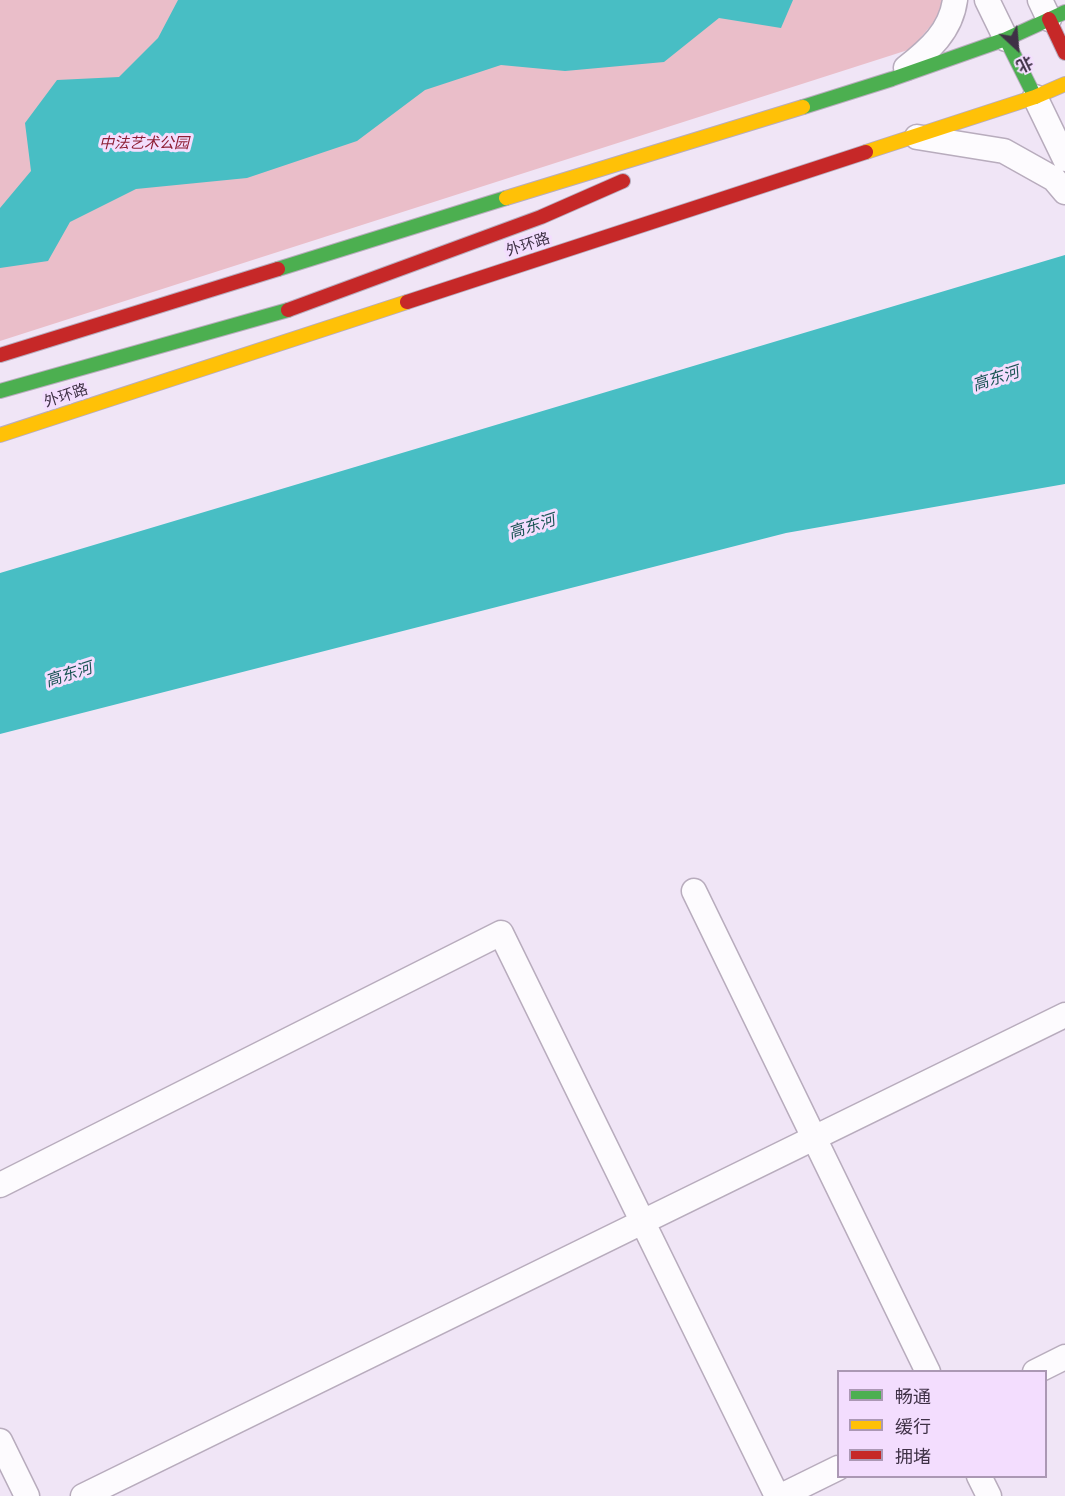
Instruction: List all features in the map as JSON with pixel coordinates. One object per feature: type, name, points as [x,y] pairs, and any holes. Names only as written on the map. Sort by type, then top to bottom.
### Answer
[{"type":"main road","points":[[0,356],[892,79],[1006,39],[1051,10],[1065,52]]},
{"type":"main road","points":[[1006,39],[1035,98]]},
{"type":"main road","name":"外环路","points":[[0,435],[1035,98],[1065,84]]},
{"type":"main road","points":[[660,165],[768,117]]},
{"type":"main road","points":[[0,391],[289,310],[541,217],[638,174]]},
{"type":"main road","points":[[0,441],[27,426]]},
{"type":"street","points":[[892,79],[929,50],[953,16],[955,0]]},
{"type":"street","points":[[987,0],[1006,39]]},
{"type":"street","points":[[1035,98],[1065,159]]},
{"type":"street","points":[[915,137],[1004,151],[1054,179],[1065,192]]},
{"type":"street","points":[[694,891],[928,1370]]},
{"type":"street","points":[[0,1185],[501,933],[779,1496],[837,1468]]},
{"type":"street","points":[[83,1496],[1065,1015]]},
{"type":"street","points":[[1037,1370],[1065,1357]]},
{"type":"street","points":[[0,1441],[27,1496]]},
{"type":"street","points":[[981,1478],[989,1496]]},
{"type":"green space","name":"中法艺术公园","points":[[0,0],[950,0],[950,3],[911,49],[0,341]]},
{"type":"water","points":[[178,0],[793,0],[781,28],[719,18],[664,62],[565,71],[501,65],[425,90],[357,141],[247,178],[136,189],[70,222],[48,261],[0,268],[0,208],[31,171],[25,123],[57,80],[119,77],[158,38]]},
{"type":"water","name":"高东河","points":[[1065,255],[1065,484],[786,533],[0,734],[0,573]]},
{"type":"traffic: fast","points":[[803,107],[1006,39],[1065,12]]},
{"type":"traffic: fast","points":[[1006,39],[1035,97]]},
{"type":"traffic: fast","points":[[278,269],[506,198]]},
{"type":"traffic: fast","points":[[0,391],[288,310]]},
{"type":"traffic: slow","points":[[866,152],[1035,97],[1065,84]]},
{"type":"traffic: slow","points":[[506,198],[803,107]]},
{"type":"traffic: slow","points":[[0,435],[407,302]]},
{"type":"traffic: jam","points":[[1049,19],[1065,53]]},
{"type":"traffic: jam","points":[[407,302],[866,152]]},
{"type":"traffic: jam","points":[[288,310],[541,217],[623,181]]},
{"type":"traffic: jam","points":[[0,355],[278,269]]}]
